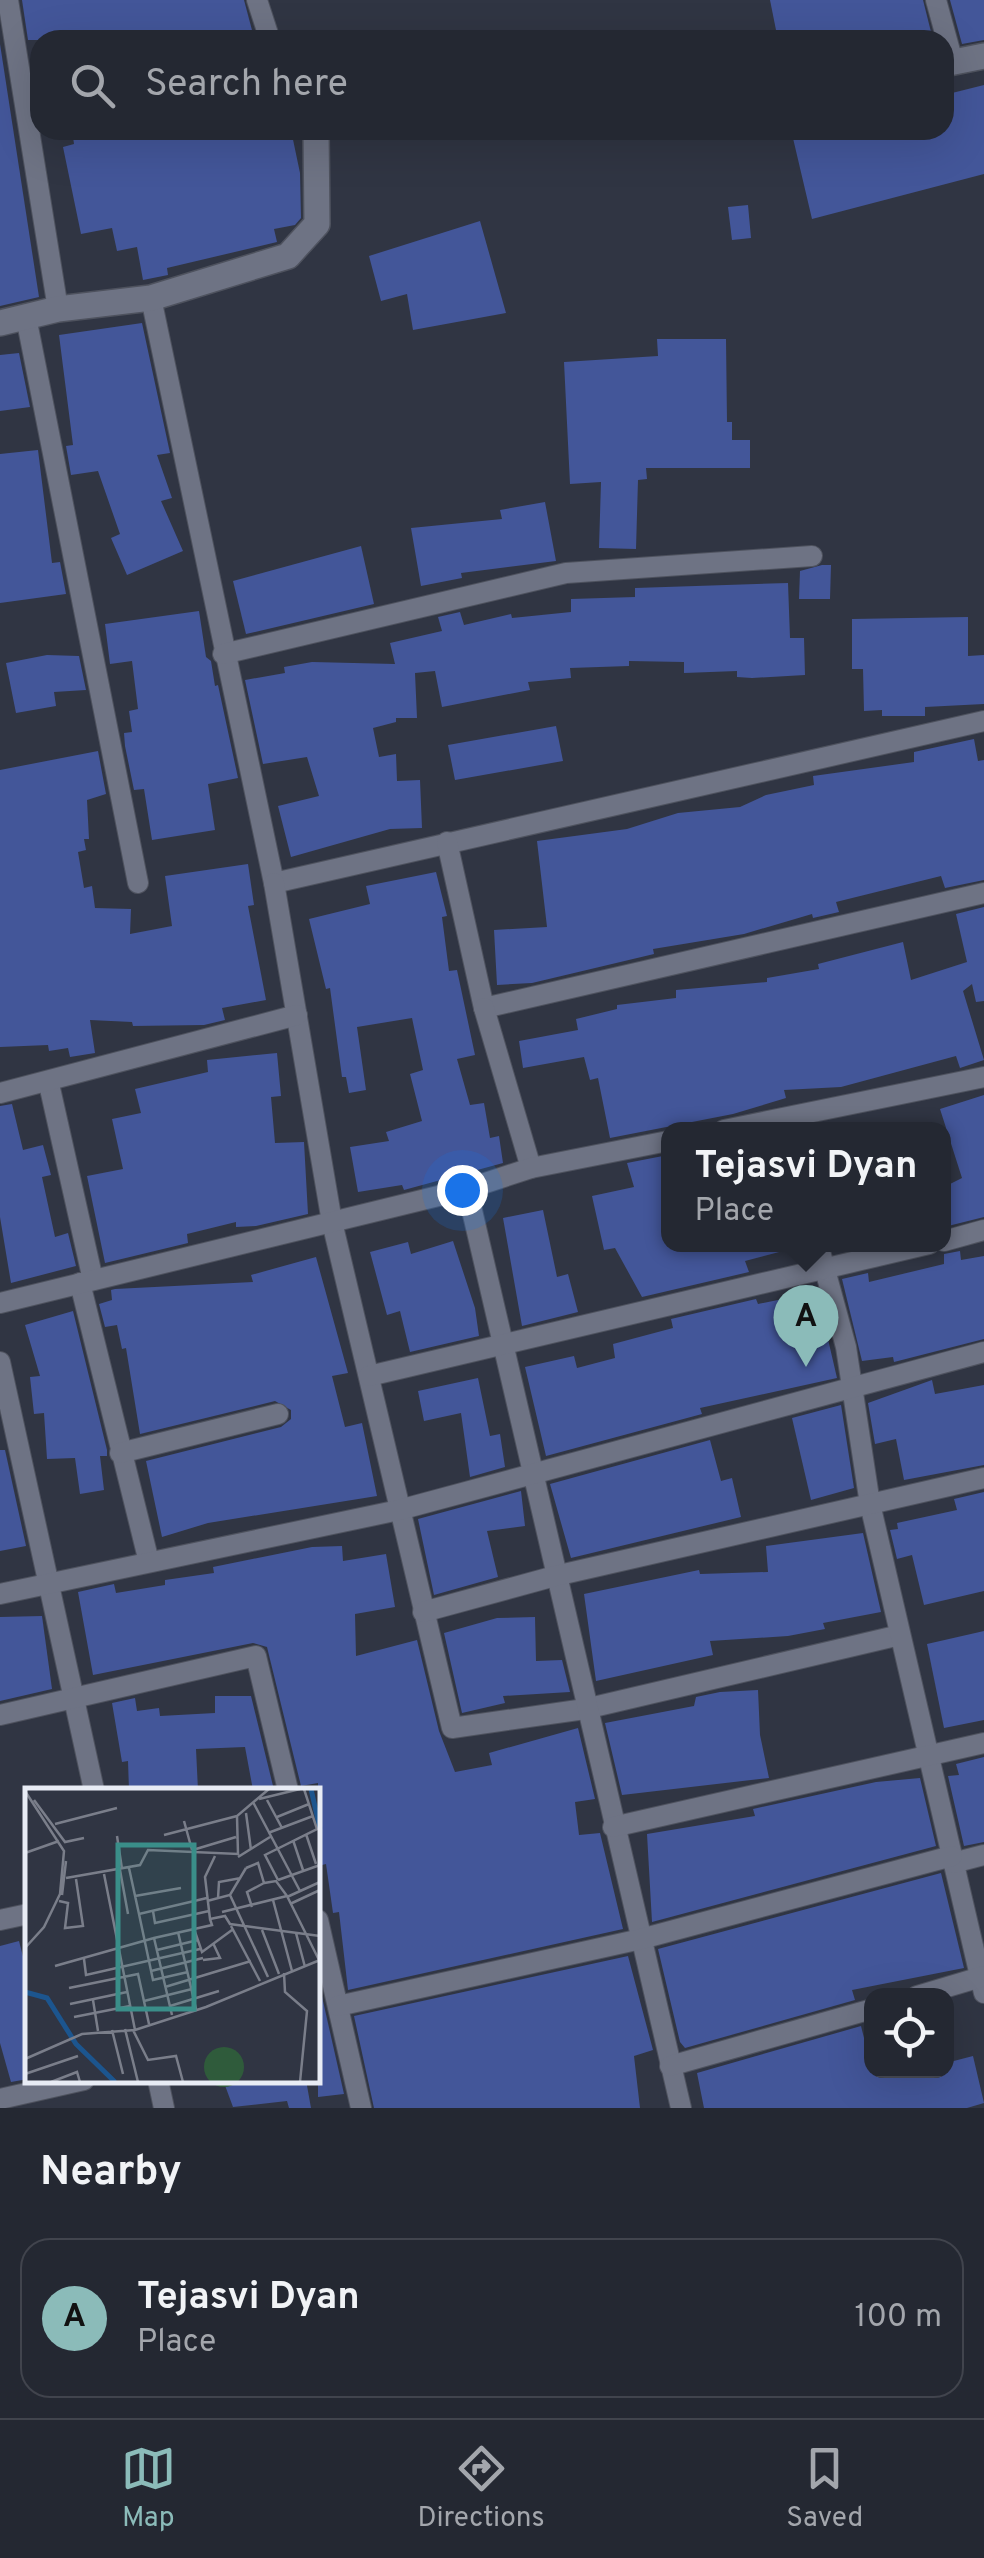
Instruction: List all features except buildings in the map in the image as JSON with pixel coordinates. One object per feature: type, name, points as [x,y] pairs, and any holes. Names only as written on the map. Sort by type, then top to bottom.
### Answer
[{"type":"street","points":[[8,0],[30,136]]},
{"type":"street","points":[[257,0],[267,30]]},
{"type":"street","points":[[936,0],[942,30]]},
{"type":"street","points":[[954,62],[984,56]]},
{"type":"street","points":[[31,140],[58,309]]},
{"type":"street","points":[[0,323],[58,309],[151,298],[288,256],[317,224],[316,140]]},
{"type":"street","points":[[151,298],[274,883],[332,1222],[452,1728],[585,1709],[900,1635]]},
{"type":"street","points":[[26,317],[138,883]]},
{"type":"street","points":[[223,654],[566,573],[812,556]]},
{"type":"street","points":[[274,883],[984,721]]},
{"type":"street","points":[[447,842],[484,1008],[531,1168]]},
{"type":"street","points":[[484,1008],[984,893]]},
{"type":"street","points":[[0,1093],[50,1084],[296,1015]]},
{"type":"street","points":[[791,1122],[984,1077]]},
{"type":"street","points":[[50,1084],[120,1453],[149,1562]]},
{"type":"street","points":[[0,1303],[467,1189],[531,1168],[661,1142]]},
{"type":"street","points":[[467,1189],[585,1709],[681,2108]]},
{"type":"street","points":[[951,1239],[984,1230]]},
{"type":"street","points":[[820,1252],[853,1388],[870,1504],[983,1982],[954,1988]]},
{"type":"street","points":[[368,1376],[900,1252]]},
{"type":"street","points":[[0,1594],[399,1510],[984,1352]]},
{"type":"street","points":[[0,1362],[94,1788]]},
{"type":"street","points":[[120,1453],[278,1414]]},
{"type":"street","points":[[423,1612],[555,1576],[984,1478]]},
{"type":"street","points":[[0,1715],[256,1656],[288,1788]]},
{"type":"street","points":[[613,1827],[984,1743]]},
{"type":"street","points":[[338,2006],[641,1939],[953,1859],[984,1855]]},
{"type":"street","points":[[0,1920],[25,1915]]},
{"type":"street","points":[[320,1929],[361,2108]]},
{"type":"street","points":[[670,2066],[864,2010]]},
{"type":"street","points":[[0,2099],[71,2083]]},
{"type":"street","points":[[159,2083],[164,2108]]},
{"type":"place","name":"Tejasvi Dyan","points":[[806,1367]]}]
